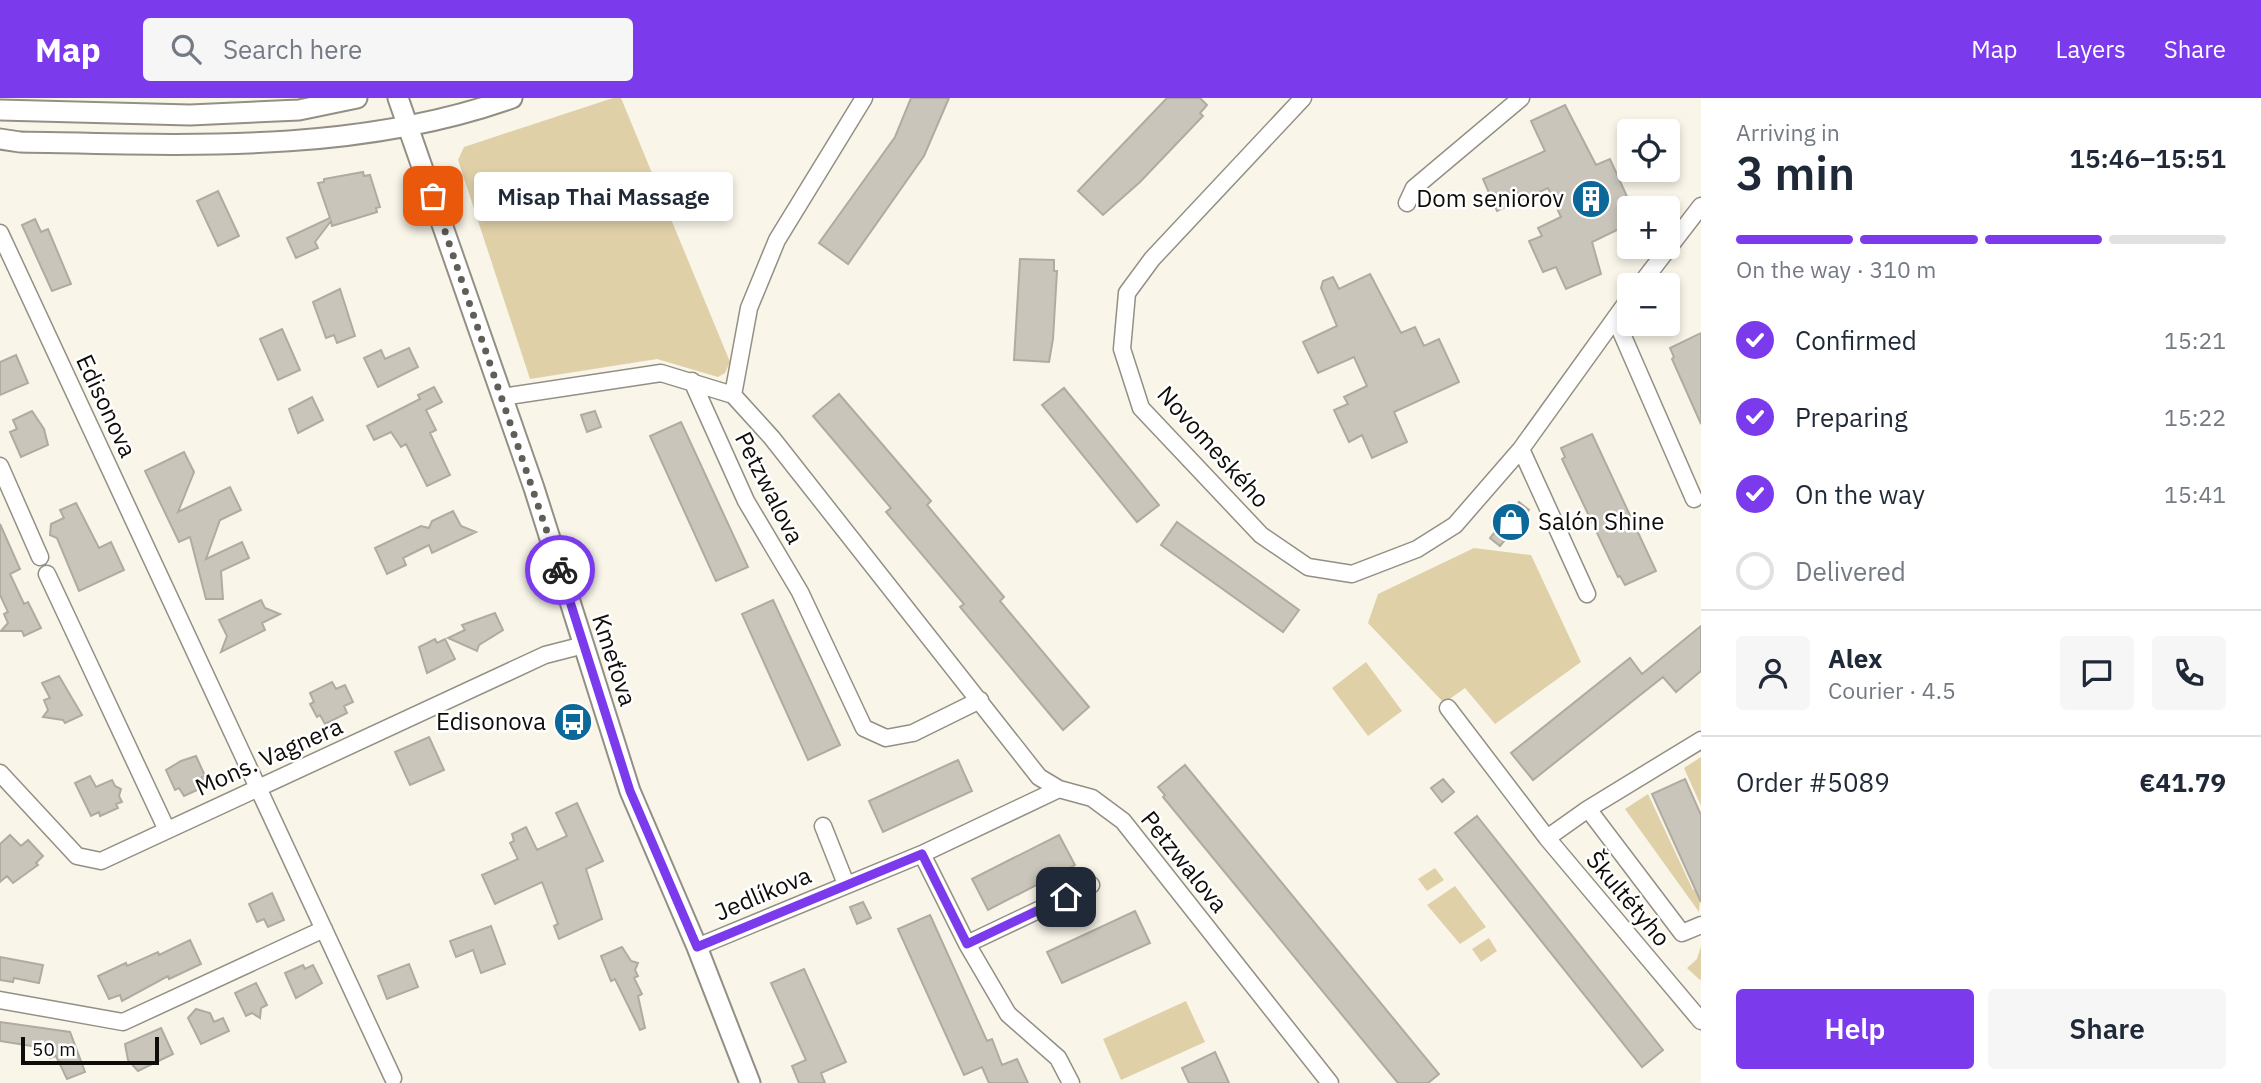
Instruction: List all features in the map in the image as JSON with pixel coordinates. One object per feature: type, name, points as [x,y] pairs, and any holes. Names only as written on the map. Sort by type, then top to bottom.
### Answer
[{"type":"street","points":[[0,110],[190,116],[299,110],[357,98]]},
{"type":"street","name":"Kmeťova","points":[[398,98],[502,397],[630,791],[697,947],[750,1083]]},
{"type":"street","points":[[0,139],[20,142],[216,145],[290,141],[409,125],[480,110],[512,98]]},
{"type":"street","points":[[733,395],[748,308],[777,240],[864,98]]},
{"type":"street","name":"Novomeského","points":[[1303,98],[1152,259],[1127,293],[1122,349],[1141,408],[1261,535],[1308,567],[1352,574],[1417,549],[1455,525],[1521,449],[1617,315]]},
{"type":"street","points":[[1406,203],[1414,188],[1521,98]]},
{"type":"street","points":[[1649,273],[1701,206]]},
{"type":"street","name":"Edisonova","points":[[0,233],[261,788],[393,1078]]},
{"type":"street","points":[[1615,318],[1694,499]]},
{"type":"street","name":"Petzwalova","points":[[502,397],[661,373],[733,395],[772,438],[1039,777],[1059,789],[1092,798],[1123,821],[1330,1083]]},
{"type":"street","name":"Petzwalova","points":[[692,381],[746,501],[800,592],[864,728],[886,738],[913,733],[980,700]]},
{"type":"street","points":[[1521,449],[1587,594]]},
{"type":"street","points":[[0,466],[40,557]]},
{"type":"street","points":[[47,574],[166,828]]},
{"type":"street","name":"Mons. Vagnera","points":[[0,773],[77,856],[100,860],[166,828],[261,788],[545,654],[584,645]]},
{"type":"street","name":"Škultétyho","points":[[1448,708],[1547,838],[1701,1021]]},
{"type":"street","points":[[1547,838],[1588,809],[1701,740]]},
{"type":"street","name":"Jedlíkova","points":[[697,947],[922,854],[1059,789]]},
{"type":"street","name":"Škultétyho","points":[[1588,809],[1682,933],[1701,925]]},
{"type":"street","name":"Jedlíkova","points":[[823,826],[846,884]]},
{"type":"street","points":[[922,854],[967,944],[1008,1014],[1058,1058],[1071,1083]]},
{"type":"street","points":[[967,944],[1091,885]]},
{"type":"street","points":[[0,1000],[122,1022],[324,929]]},
{"type":"shaded area","points":[[613,98],[621,98],[730,362],[725,373],[718,377],[657,359],[530,379],[458,160],[464,147]]},
{"type":"shaded area","points":[[1474,548],[1531,555],[1581,662],[1495,724],[1465,688],[1444,703],[1368,623],[1378,594]]},
{"type":"shaded area","points":[[1366,662],[1402,711],[1368,736],[1332,688]]},
{"type":"shaded area","points":[[1701,757],[1701,806],[1684,768]]},
{"type":"shaded area","points":[[1648,794],[1693,890],[1701,887],[1699,912],[1625,809]]},
{"type":"shaded area","points":[[1435,868],[1444,880],[1427,891],[1418,879]]},
{"type":"shaded area","points":[[1455,886],[1486,927],[1460,944],[1427,905]]},
{"type":"shaded area","points":[[1489,938],[1497,951],[1481,962],[1472,949]]},
{"type":"shaded area","points":[[1701,946],[1700,980],[1687,968],[1697,959]]},
{"type":"shaded area","points":[[1186,1001],[1205,1042],[1121,1080],[1103,1039]]},
{"type":"building","points":[[911,98],[949,98],[924,156],[848,264],[819,243],[895,137]]},
{"type":"building","points":[[1167,98],[1200,98],[1207,105],[1200,113],[1203,116],[1140,182],[1103,215],[1078,191]]},
{"type":"building","name":"Dom seniorov","points":[[1565,105],[1596,165],[1610,159],[1617,174],[1617,182],[1620,182],[1627,196],[1617,196],[1617,230],[1592,242],[1601,274],[1566,289],[1556,267],[1543,272],[1529,241],[1542,236],[1538,228],[1561,217],[1548,188],[1497,211],[1483,179],[1545,151],[1531,121]]},
{"type":"building","points":[[363,172],[364,176],[370,175],[380,207],[376,208],[377,212],[332,226],[331,221],[315,242],[318,248],[296,258],[287,238],[330,218],[318,183],[324,182],[324,179]]},
{"type":"building","points":[[218,191],[239,236],[218,246],[197,201]]},
{"type":"building","points":[[35,219],[41,232],[48,229],[71,284],[52,291],[22,225]]},
{"type":"building","points":[[1020,259],[1054,260],[1054,271],[1057,271],[1049,362],[1014,360]]},
{"type":"building","points":[[1370,274],[1401,333],[1415,327],[1424,346],[1439,339],[1459,382],[1394,412],[1407,442],[1372,458],[1362,435],[1349,442],[1334,410],[1348,404],[1344,397],[1367,386],[1354,357],[1318,373],[1303,342],[1337,326],[1321,288],[1323,281],[1333,277],[1339,289]]},
{"type":"building","points":[[340,289],[355,336],[337,343],[334,335],[326,338],[313,302]]},
{"type":"building","points":[[282,329],[300,370],[278,380],[260,339]]},
{"type":"building","points":[[1701,333],[1701,424],[1672,359],[1674,357],[1670,348]]},
{"type":"building","points":[[409,348],[418,367],[378,387],[364,358],[381,350],[385,359]]},
{"type":"building","points":[[16,355],[28,383],[0,395],[0,362]]},
{"type":"building","points":[[434,387],[442,402],[426,410],[436,430],[430,433],[450,475],[427,486],[406,444],[401,447],[391,432],[374,440],[367,426],[420,399],[418,395]]},
{"type":"building","points":[[1064,388],[1159,505],[1137,522],[1042,405]]},
{"type":"building","points":[[839,394],[931,501],[927,505],[1004,597],[1000,601],[1089,707],[1063,730],[960,607],[964,604],[886,512],[891,508],[813,416]]},
{"type":"building","points":[[312,397],[323,420],[298,433],[289,409]]},
{"type":"building","points":[[32,411],[44,429],[48,445],[21,457],[10,432],[17,429],[13,420]]},
{"type":"building","points":[[595,411],[601,427],[587,432],[581,415]]},
{"type":"building","points":[[681,422],[748,567],[716,581],[650,436]]},
{"type":"building","points":[[1592,434],[1656,571],[1625,585],[1620,576],[1618,577],[1562,459],[1565,457],[1561,448]]},
{"type":"building","points":[[184,452],[194,472],[178,512],[230,487],[241,510],[220,520],[206,559],[242,542],[249,558],[221,571],[223,599],[206,599],[190,537],[179,542],[145,471]]},
{"type":"building","points":[[1519,502],[1529,510],[1500,546],[1490,538]]},
{"type":"building","points":[[76,503],[99,548],[111,542],[124,570],[79,591],[57,538],[50,535],[51,524],[64,518],[60,510]]},
{"type":"building","points":[[453,511],[461,526],[476,532],[432,553],[429,545],[403,558],[406,565],[387,574],[375,548],[421,526],[429,528],[432,521]]},
{"type":"building","points":[[1177,522],[1299,610],[1283,632],[1161,545]]},
{"type":"building","points":[[0,524],[20,569],[10,574],[24,604],[28,602],[41,628],[24,636],[22,631],[1,631],[8,623],[4,614],[8,612],[0,595]]},
{"type":"building","points":[[261,600],[265,608],[280,614],[262,623],[265,630],[221,652],[227,636],[219,620]]},
{"type":"building","points":[[773,600],[840,745],[808,760],[742,614]]},
{"type":"building","points":[[495,613],[503,630],[479,645],[477,651],[448,638],[465,630],[462,625]]},
{"type":"building","points":[[1701,626],[1701,671],[1676,692],[1663,677],[1533,780],[1511,753],[1630,658],[1642,674]]},
{"type":"building","points":[[435,639],[437,643],[445,639],[455,659],[427,673],[419,647]]},
{"type":"building","points":[[59,676],[82,715],[65,723],[63,720],[43,717],[48,710],[44,700],[50,698],[42,683]]},
{"type":"building","points":[[332,682],[336,689],[345,685],[353,702],[344,706],[347,713],[325,724],[320,715],[317,717],[310,704],[314,702],[310,693]]},
{"type":"building","points":[[429,737],[444,770],[410,785],[395,752]]},
{"type":"building","points":[[196,756],[205,776],[202,777],[206,786],[184,796],[179,788],[175,790],[166,770]]},
{"type":"building","points":[[958,760],[972,791],[883,832],[869,801]]},
{"type":"building","points":[[1185,765],[1439,1074],[1428,1083],[1398,1083],[1163,797],[1165,795],[1158,787]]},
{"type":"building","points":[[90,776],[96,787],[112,780],[115,786],[121,789],[119,796],[122,802],[116,804],[118,808],[100,816],[99,812],[91,816],[75,783]]},
{"type":"building","points":[[1443,779],[1454,792],[1442,802],[1431,788]]},
{"type":"building","points":[[1685,779],[1701,815],[1701,902],[1652,794]]},
{"type":"building","points":[[577,803],[603,861],[586,869],[602,919],[559,939],[554,926],[558,924],[542,882],[495,904],[482,875],[518,859],[510,843],[514,841],[512,834],[526,827],[537,850],[567,836],[556,813]]},
{"type":"building","points":[[1477,816],[1663,1050],[1642,1067],[1455,833]]},
{"type":"building","points":[[10,835],[21,846],[28,840],[43,856],[36,863],[38,865],[13,883],[7,876],[0,882],[0,844]]},
{"type":"building","points":[[1059,835],[1075,865],[988,910],[972,879]]},
{"type":"building","points":[[272,893],[284,920],[268,927],[264,919],[257,922],[249,904]]},
{"type":"building","points":[[863,902],[871,918],[857,924],[850,907]]},
{"type":"building","points":[[1135,911],[1150,943],[1062,983],[1047,952]]},
{"type":"building","points":[[930,915],[987,1041],[992,1039],[1002,1065],[1017,1059],[1028,1083],[989,1083],[982,1067],[964,1075],[898,929]]},
{"type":"building","points":[[491,926],[505,964],[481,973],[473,950],[456,957],[450,941]]},
{"type":"building","points":[[190,940],[201,964],[169,979],[168,976],[122,1001],[120,995],[109,999],[98,976],[126,963],[127,966],[158,952],[159,955]]},
{"type":"building","points":[[622,947],[631,961],[638,963],[635,970],[638,976],[634,978],[642,994],[638,996],[645,1028],[640,1030],[615,979],[611,981],[601,956]]},
{"type":"building","points":[[0,957],[43,965],[39,983],[14,978],[13,982],[0,980]]},
{"type":"building","points":[[409,964],[418,987],[387,999],[378,976]]},
{"type":"building","points":[[303,965],[305,969],[313,965],[322,983],[296,998],[285,973]]},
{"type":"building","points":[[804,969],[846,1062],[821,1073],[825,1083],[799,1083],[792,1066],[806,1060],[771,983]]},
{"type":"building","points":[[256,983],[267,1005],[261,1008],[260,1018],[252,1013],[246,1016],[235,993]]},
{"type":"building","points":[[196,1009],[210,1013],[214,1022],[223,1018],[229,1031],[201,1044],[188,1018]]},
{"type":"building","points":[[0,1022],[70,1032],[85,1072],[67,1079],[56,1056],[50,1058],[38,1047],[0,1041]]},
{"type":"building","points":[[161,1028],[173,1054],[138,1071],[128,1060],[125,1044]]},
{"type":"building","points":[[1215,1052],[1229,1083],[1189,1083],[1182,1068]]},
{"type":"way so far","points":[[433,196],[560,570]]},
{"type":"place","name":"Misap Thai Massage","points":[[433,196]]},
{"type":"place","name":"Dom seniorov","points":[[1591,199]]},
{"type":"place","name":"Salón Shine","points":[[1511,522]]},
{"type":"place","name":"Edisonova","points":[[573,722]]},
{"type":"route","points":[[560,570],[630,791],[697,947],[922,854],[967,944],[1066,897]]}]
